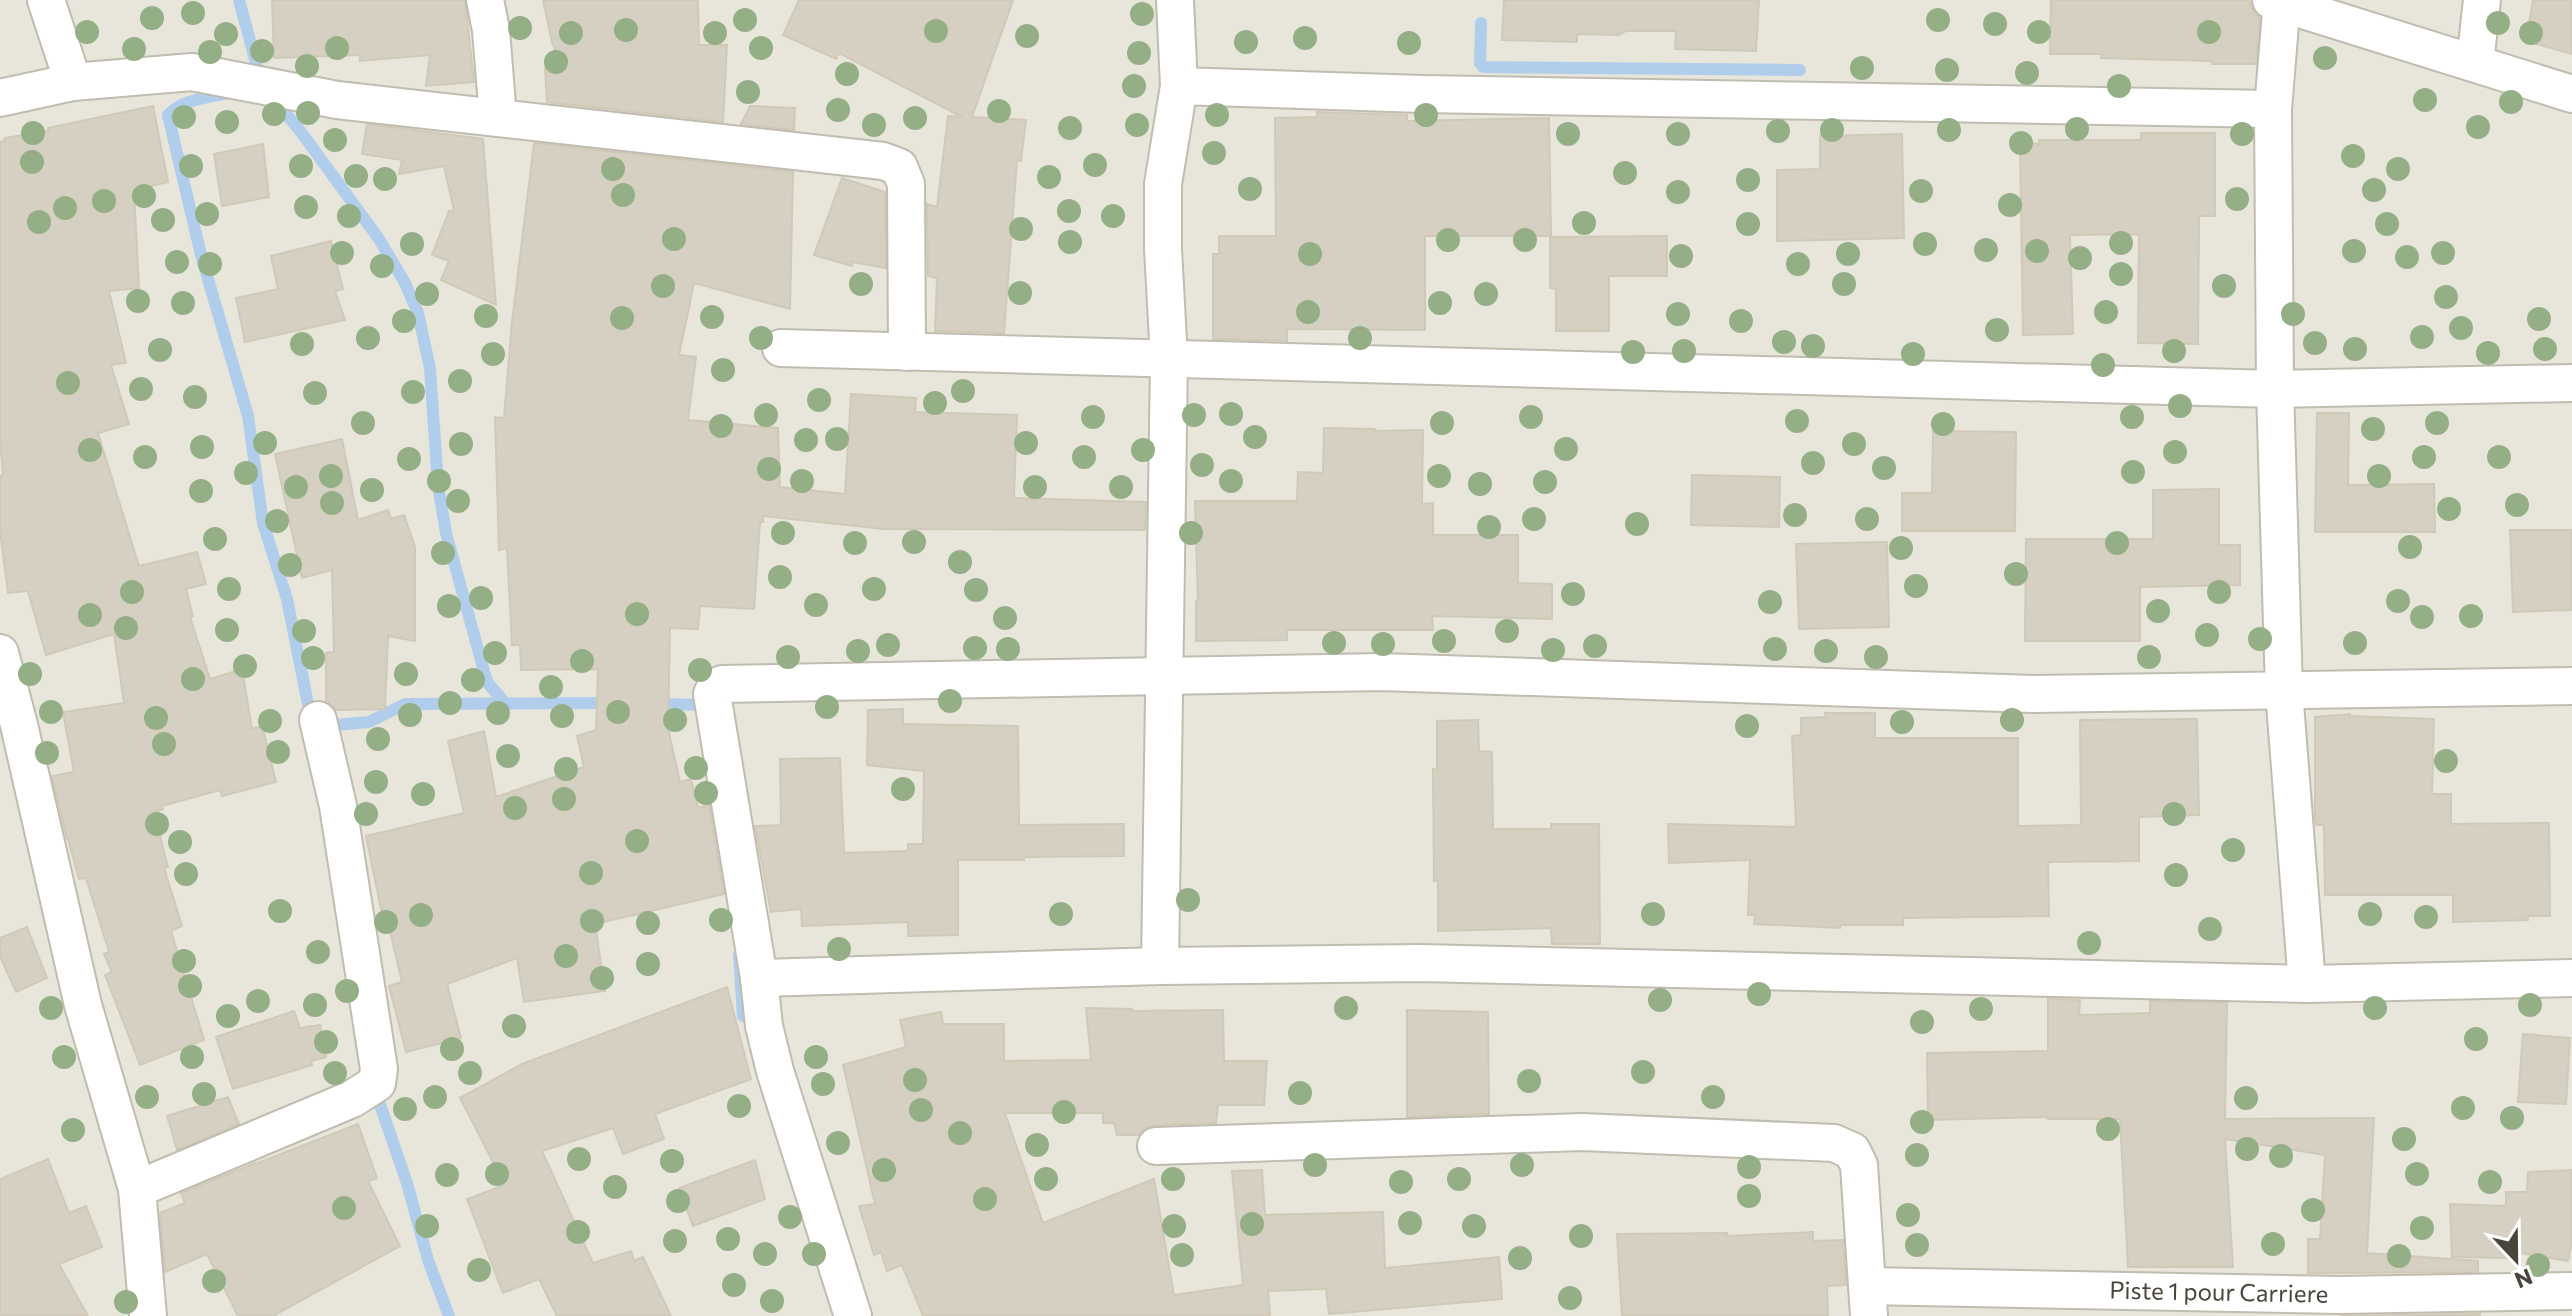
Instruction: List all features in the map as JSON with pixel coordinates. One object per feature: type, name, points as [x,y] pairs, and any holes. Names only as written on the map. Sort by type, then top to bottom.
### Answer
[{"type":"street","points":[[46,0],[73,82]]},
{"type":"street","points":[[485,0],[491,30],[498,118]]},
{"type":"street","points":[[1160,966],[1169,359],[1163,184],[1179,86],[1175,0]]},
{"type":"street","points":[[2475,63],[2482,0]]},
{"type":"street","points":[[2307,984],[2284,691],[2275,389],[2273,109],[2278,1],[2572,94]]},
{"type":"street","points":[[0,98],[73,82],[192,72],[337,100],[883,161],[899,167],[906,184],[907,352]]},
{"type":"street","points":[[1179,86],[1422,94],[2273,109]]},
{"type":"street","points":[[781,348],[2275,389],[2572,383]]},
{"type":"street","points":[[0,653],[83,1005],[137,1189],[148,1316]]},
{"type":"street","points":[[853,1316],[775,1071],[764,1026],[759,978],[712,694],[722,684],[1381,672],[2034,694],[2572,686]]},
{"type":"street","points":[[137,1189],[352,1099],[377,1083],[379,1069],[338,806],[318,720]]},
{"type":"street","points":[[759,978],[1160,966],[1420,963],[2307,984],[2572,978]]},
{"type":"street","points":[[1156,1146],[1582,1132],[1834,1143],[1852,1151],[1859,1165],[1868,1301]]},
{"type":"street","name":"Piste 1 pour Carriere","points":[[1868,1301],[2572,1291]]},
{"type":"shaded area","points":[[0,0],[2572,0],[2572,1316],[0,1316]]},
{"type":"building","points":[[272,0],[465,0],[474,82],[426,86],[430,55],[360,61],[360,55],[274,58]]},
{"type":"building","points":[[543,0],[698,0],[699,45],[727,45],[723,122],[547,102],[545,68],[562,67],[552,42]]},
{"type":"building","points":[[799,0],[1013,0],[972,117],[1026,120],[1021,161],[1017,160],[1004,333],[935,331],[937,278],[928,276],[927,204],[937,207],[948,116],[962,117],[839,53],[836,59],[783,35]]},
{"type":"building","points":[[1504,0],[1759,0],[1756,51],[1675,49],[1676,31],[1577,34],[1577,42],[1502,40]]},
{"type":"building","points":[[2051,0],[2249,0],[2255,14],[2260,17],[2256,64],[2101,58],[2101,54],[2050,54]]},
{"type":"building","points":[[2533,0],[2572,0],[2572,54],[2526,41]]},
{"type":"building","points":[[153,106],[168,182],[134,190],[139,288],[109,291],[126,363],[111,365],[129,424],[98,433],[139,566],[197,552],[206,584],[186,589],[193,616],[190,617],[210,679],[242,669],[252,729],[262,726],[276,782],[222,796],[220,790],[162,806],[163,809],[154,812],[168,867],[164,868],[182,926],[171,931],[204,1040],[140,1065],[105,975],[112,972],[104,954],[109,952],[86,878],[79,879],[52,776],[74,772],[63,712],[124,703],[114,634],[46,655],[28,591],[8,593],[0,531],[0,476],[3,475],[0,440],[0,142],[5,138],[49,131],[48,128]]},
{"type":"building","points":[[750,106],[795,108],[794,130],[741,124]]},
{"type":"building","points":[[1317,112],[1407,115],[1407,121],[1549,118],[1551,236],[1425,236],[1425,330],[1287,329],[1287,341],[1213,339],[1213,254],[1219,254],[1219,236],[1276,236],[1275,118],[1317,117]]},
{"type":"building","points":[[367,124],[483,139],[496,305],[441,280],[449,261],[432,255],[449,211],[454,210],[444,166],[399,174],[402,160],[362,154]]},
{"type":"building","points":[[2141,133],[2215,133],[2215,216],[2199,216],[2198,344],[2138,343],[2139,234],[2070,235],[2073,334],[2023,335],[2020,142],[2141,140]]},
{"type":"building","points":[[1902,134],[1904,238],[1777,241],[1777,170],[1820,169],[1820,136]]},
{"type":"building","points":[[534,143],[793,172],[790,309],[694,283],[679,355],[696,357],[688,420],[778,428],[780,487],[845,494],[851,394],[916,398],[915,412],[1017,415],[1014,498],[1146,502],[1145,530],[884,529],[763,516],[763,522],[760,522],[754,609],[700,606],[698,629],[670,628],[668,728],[680,782],[691,779],[698,808],[709,805],[724,894],[595,924],[605,991],[524,1002],[517,958],[447,984],[461,1038],[406,1052],[389,986],[402,982],[388,923],[384,924],[366,836],[464,813],[448,741],[484,731],[496,797],[584,767],[577,736],[596,730],[598,669],[521,670],[520,645],[512,645],[507,548],[499,550],[495,417],[504,418],[512,322]]},
{"type":"building","points":[[263,144],[269,197],[222,206],[214,154]]},
{"type":"building","points":[[842,178],[885,192],[886,268],[852,262],[852,266],[814,255]]},
{"type":"building","points":[[1667,236],[1667,276],[1609,276],[1609,331],[1556,331],[1556,289],[1550,288],[1550,237]]},
{"type":"building","points":[[331,241],[343,289],[335,291],[345,320],[245,342],[236,298],[278,289],[271,256]]},
{"type":"building","points":[[2317,413],[2349,413],[2348,485],[2434,484],[2435,532],[2315,532]]},
{"type":"building","points":[[1324,428],[1423,430],[1422,504],[1433,503],[1433,535],[1518,535],[1518,583],[1552,584],[1552,619],[1432,616],[1433,630],[1287,630],[1287,640],[1196,641],[1195,501],[1297,501],[1298,472],[1323,473]]},
{"type":"building","points":[[1933,431],[2016,432],[2015,531],[1902,531],[1902,493],[1932,493]]},
{"type":"building","points":[[342,439],[358,520],[388,510],[391,519],[404,515],[415,547],[415,641],[388,636],[385,709],[336,710],[326,701],[326,653],[334,652],[332,570],[302,578],[275,454]]},
{"type":"building","points":[[1692,475],[1780,477],[1779,527],[1691,525]]},
{"type":"building","points":[[2219,489],[2219,545],[2240,545],[2240,585],[2140,587],[2140,641],[2025,641],[2026,539],[2153,539],[2153,490]]},
{"type":"building","points":[[2510,530],[2572,530],[2572,610],[2513,612]]},
{"type":"building","points":[[1887,542],[1889,627],[1799,629],[1796,544]]},
{"type":"building","points":[[903,709],[903,724],[1018,726],[1019,825],[1124,824],[1124,856],[958,860],[958,935],[908,936],[908,922],[802,926],[801,909],[771,912],[755,826],[781,825],[780,759],[840,758],[844,853],[908,851],[908,844],[923,844],[924,771],[867,765],[868,710]]},
{"type":"building","points":[[1825,713],[1875,713],[1875,738],[2018,738],[2018,826],[2081,825],[2080,720],[2197,719],[2199,815],[2139,817],[2139,861],[2048,862],[2049,916],[1903,918],[1903,925],[1840,925],[1840,928],[1754,924],[1755,915],[1748,915],[1750,860],[1669,863],[1668,824],[1796,827],[1792,736],[1801,735],[1801,718],[1826,717]]},
{"type":"building","points":[[2350,714],[2434,719],[2432,794],[2451,794],[2451,824],[2549,823],[2550,916],[2528,916],[2528,920],[2453,922],[2453,895],[2325,895],[2324,825],[2316,825],[2315,818],[2315,717]]},
{"type":"building","points":[[1478,720],[1479,751],[1492,752],[1493,829],[1551,829],[1551,824],[1599,824],[1600,944],[1552,944],[1551,928],[1438,931],[1438,880],[1434,881],[1433,769],[1437,770],[1437,721]]},
{"type":"building","points":[[27,927],[47,978],[16,992],[0,956],[0,938]]},
{"type":"building","points":[[727,987],[751,1079],[655,1114],[664,1139],[623,1154],[613,1128],[542,1151],[593,1263],[631,1251],[634,1261],[643,1257],[671,1316],[557,1316],[539,1279],[503,1293],[467,1199],[505,1185],[460,1098],[522,1064]]},
{"type":"building","points":[[2048,999],[2080,1000],[2079,1015],[2150,1013],[2150,1001],[2227,1003],[2225,1119],[2374,1118],[2367,1253],[2478,1261],[2478,1272],[2308,1273],[2308,1239],[2320,1239],[2325,1155],[2225,1139],[2233,1267],[2128,1267],[2120,1119],[1928,1120],[1927,1053],[2048,1051]]},
{"type":"building","points":[[1086,1008],[1223,1010],[1224,1061],[1267,1061],[1264,1105],[1218,1105],[1216,1123],[1155,1125],[1138,1135],[1117,1135],[1114,1123],[1103,1123],[1103,1113],[1005,1113],[1043,1223],[1154,1179],[1174,1295],[1243,1285],[1232,1171],[1262,1170],[1265,1215],[1383,1212],[1385,1268],[1499,1257],[1502,1299],[1329,1314],[1326,1289],[1268,1291],[1270,1316],[923,1316],[902,1265],[887,1271],[881,1252],[874,1255],[859,1206],[875,1204],[843,1065],[906,1047],[900,1020],[941,1012],[943,1024],[1004,1024],[1004,1061],[1091,1060]]},
{"type":"building","points":[[1407,1010],[1488,1012],[1489,1114],[1407,1117]]},
{"type":"building","points":[[294,1011],[300,1028],[320,1025],[326,1057],[311,1061],[312,1065],[233,1089],[216,1037]]},
{"type":"building","points":[[2523,1034],[2570,1038],[2566,1104],[2518,1102]]},
{"type":"building","points":[[228,1097],[239,1124],[177,1150],[167,1116]]},
{"type":"building","points":[[358,1124],[377,1178],[368,1181],[400,1246],[273,1316],[238,1316],[207,1254],[165,1272],[160,1213],[185,1203],[181,1193]]},
{"type":"building","points":[[48,1159],[69,1213],[86,1206],[102,1247],[59,1264],[88,1316],[0,1316],[0,1179]]},
{"type":"building","points":[[755,1160],[765,1199],[693,1226],[679,1188]]},
{"type":"building","points":[[2572,1170],[2572,1242],[2568,1261],[2508,1251],[2508,1258],[2452,1257],[2450,1204],[2506,1206],[2506,1192],[2527,1192],[2528,1172]]},
{"type":"building","points":[[1813,1232],[1813,1241],[1843,1240],[1846,1285],[1827,1286],[1828,1316],[1622,1316],[1617,1234],[1727,1233],[1727,1236]]},
{"type":"building","points":[[2480,1314],[2480,1316],[2340,1316]]},
{"type":"waterway","points":[[239,0],[260,78]]},
{"type":"waterway","points":[[1481,23],[1480,63],[1483,67],[1800,70]]},
{"type":"waterway","points":[[234,92],[190,102],[168,115],[201,255],[248,416],[263,523],[287,599],[311,719]]},
{"type":"waterway","points":[[272,97],[379,239],[405,283],[418,313],[430,368],[438,485],[446,533],[487,682],[504,702]]},
{"type":"waterway","points":[[324,726],[369,722],[405,704],[612,703]]},
{"type":"waterway","points":[[655,704],[712,705]]},
{"type":"waterway","points":[[739,955],[743,1016]]},
{"type":"waterway","points":[[374,1087],[407,1183],[428,1260],[449,1316]]}]
